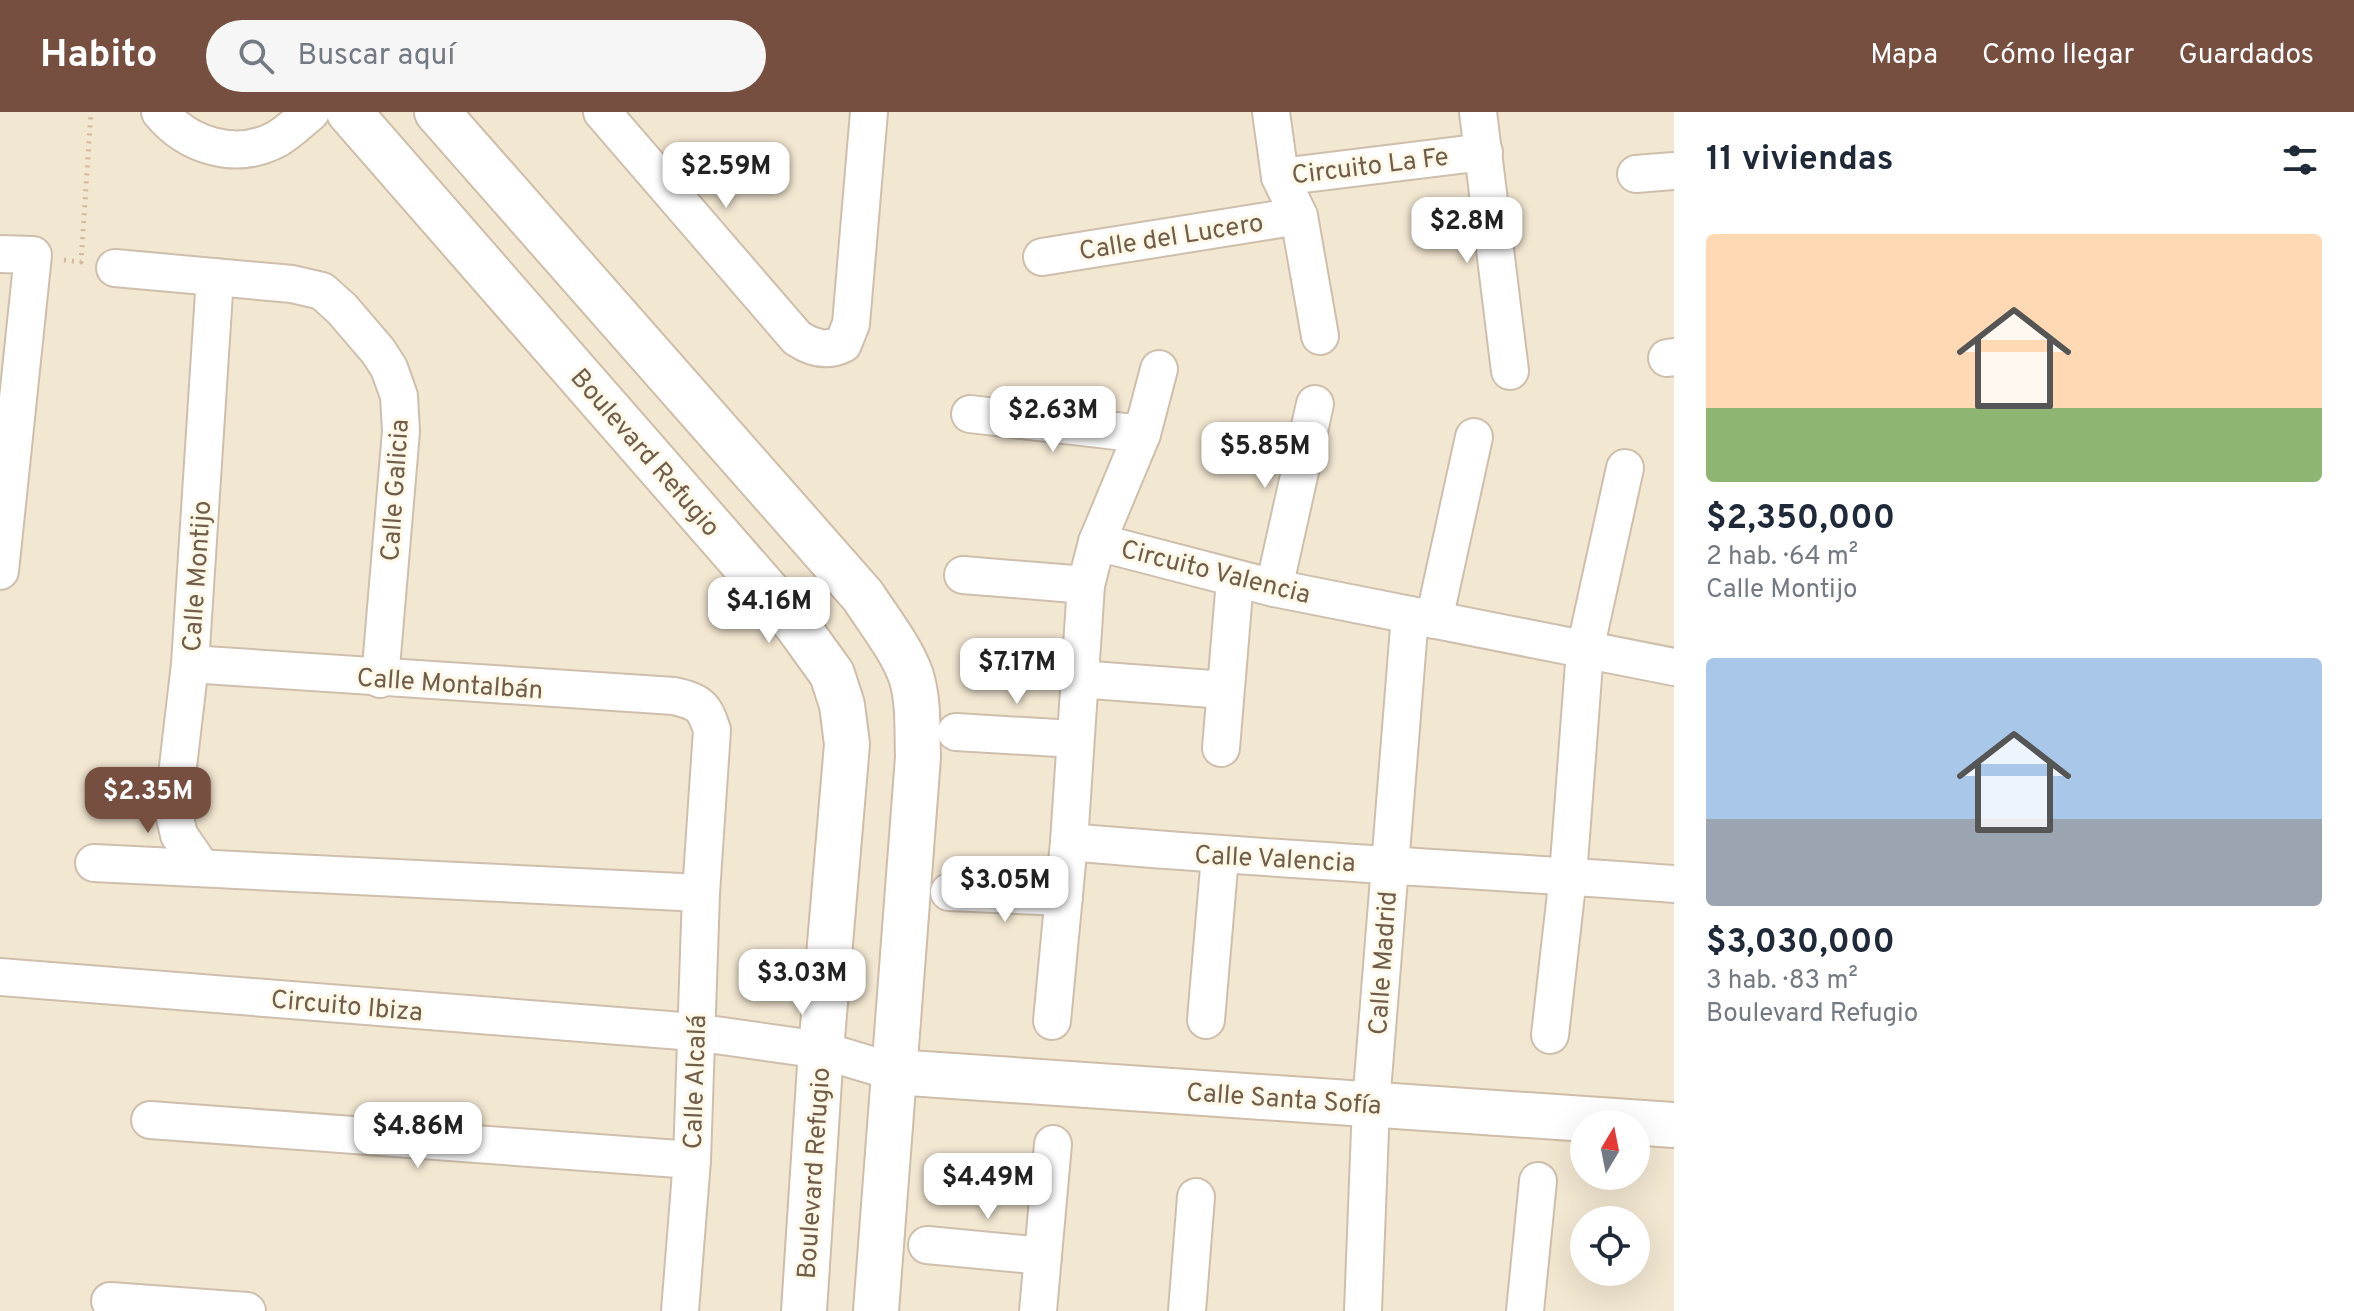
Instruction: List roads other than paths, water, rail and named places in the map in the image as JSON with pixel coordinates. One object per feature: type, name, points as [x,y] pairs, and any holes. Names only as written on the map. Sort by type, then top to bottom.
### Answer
[{"type":"street","points":[[160,112],[188,138],[211,147],[233,150],[259,147],[279,138],[311,112]]},
{"type":"street","name":"Boulevard Refugio","points":[[349,112],[785,612],[832,674],[842,705],[847,744],[821,1050],[804,1311]]},
{"type":"street","points":[[437,112],[863,596],[893,641],[911,676],[917,711],[918,757],[876,1311]]},
{"type":"street","points":[[602,112],[797,338],[816,348],[826,348],[843,344],[851,324],[869,112]]},
{"type":"street","name":"Circuito La Fe","points":[[1271,112],[1280,177],[1484,152],[1478,112]]},
{"type":"street","points":[[1484,152],[1510,371]]},
{"type":"street","points":[[1636,174],[1674,171]]},
{"type":"street","points":[[1280,177],[1299,216],[1320,336]]},
{"type":"street","name":"Calle del Lucero","points":[[1042,257],[1299,216]]},
{"type":"street","points":[[0,571],[17,254]]},
{"type":"street","name":"Calle Galicia","points":[[115,268],[292,284],[322,291],[342,309],[389,368],[399,396],[401,431],[380,679]]},
{"type":"street","name":"Calle Montijo","points":[[201,867],[179,835],[173,809],[190,664],[215,277]]},
{"type":"street","points":[[1097,542],[1142,434],[1159,369]]},
{"type":"street","points":[[1274,588],[1315,404]]},
{"type":"street","points":[[970,414],[1142,434]]},
{"type":"street","name":"Calle Madrid","points":[[1363,1311],[1371,1104],[1389,864],[1422,618],[1474,437]]},
{"type":"street","points":[[1550,1035],[1568,876],[1585,650],[1625,468]]},
{"type":"street","name":"Circuito Valencia","points":[[1052,1021],[1069,842],[1086,585],[1097,542],[1235,580],[1674,667]]},
{"type":"street","points":[[963,575],[1086,585]]},
{"type":"street","points":[[1221,748],[1235,580]]},
{"type":"street","name":"Calle Montalbán","points":[[190,664],[380,679],[674,696],[693,701],[706,711]]},
{"type":"street","points":[[1078,679],[1225,690]]},
{"type":"street","name":"Calle Alcalá","points":[[680,1311],[692,1160],[694,1032],[712,730],[706,711]]},
{"type":"street","points":[[956,732],[1074,739]]},
{"type":"street","name":"Calle Valencia","points":[[1069,842],[1220,856],[1389,864],[1674,884]]},
{"type":"street","points":[[1206,1020],[1220,856]]},
{"type":"street","points":[[94,863],[701,893]]},
{"type":"street","points":[[949,892],[1064,897]]},
{"type":"street","name":"Circuito Ibiza","points":[[0,977],[694,1032],[821,1050],[894,1072]]},
{"type":"street","name":"Calle Santa Sofía","points":[[894,1072],[1674,1125]]},
{"type":"street","points":[[150,1120],[692,1160]]},
{"type":"street","points":[[1038,1311],[1053,1144]]},
{"type":"street","points":[[1525,1311],[1538,1181]]},
{"type":"street","points":[[1187,1311],[1196,1197]]},
{"type":"street","points":[[927,1245],[1043,1256]]},
{"type":"street","points":[[110,1301],[247,1311]]}]
